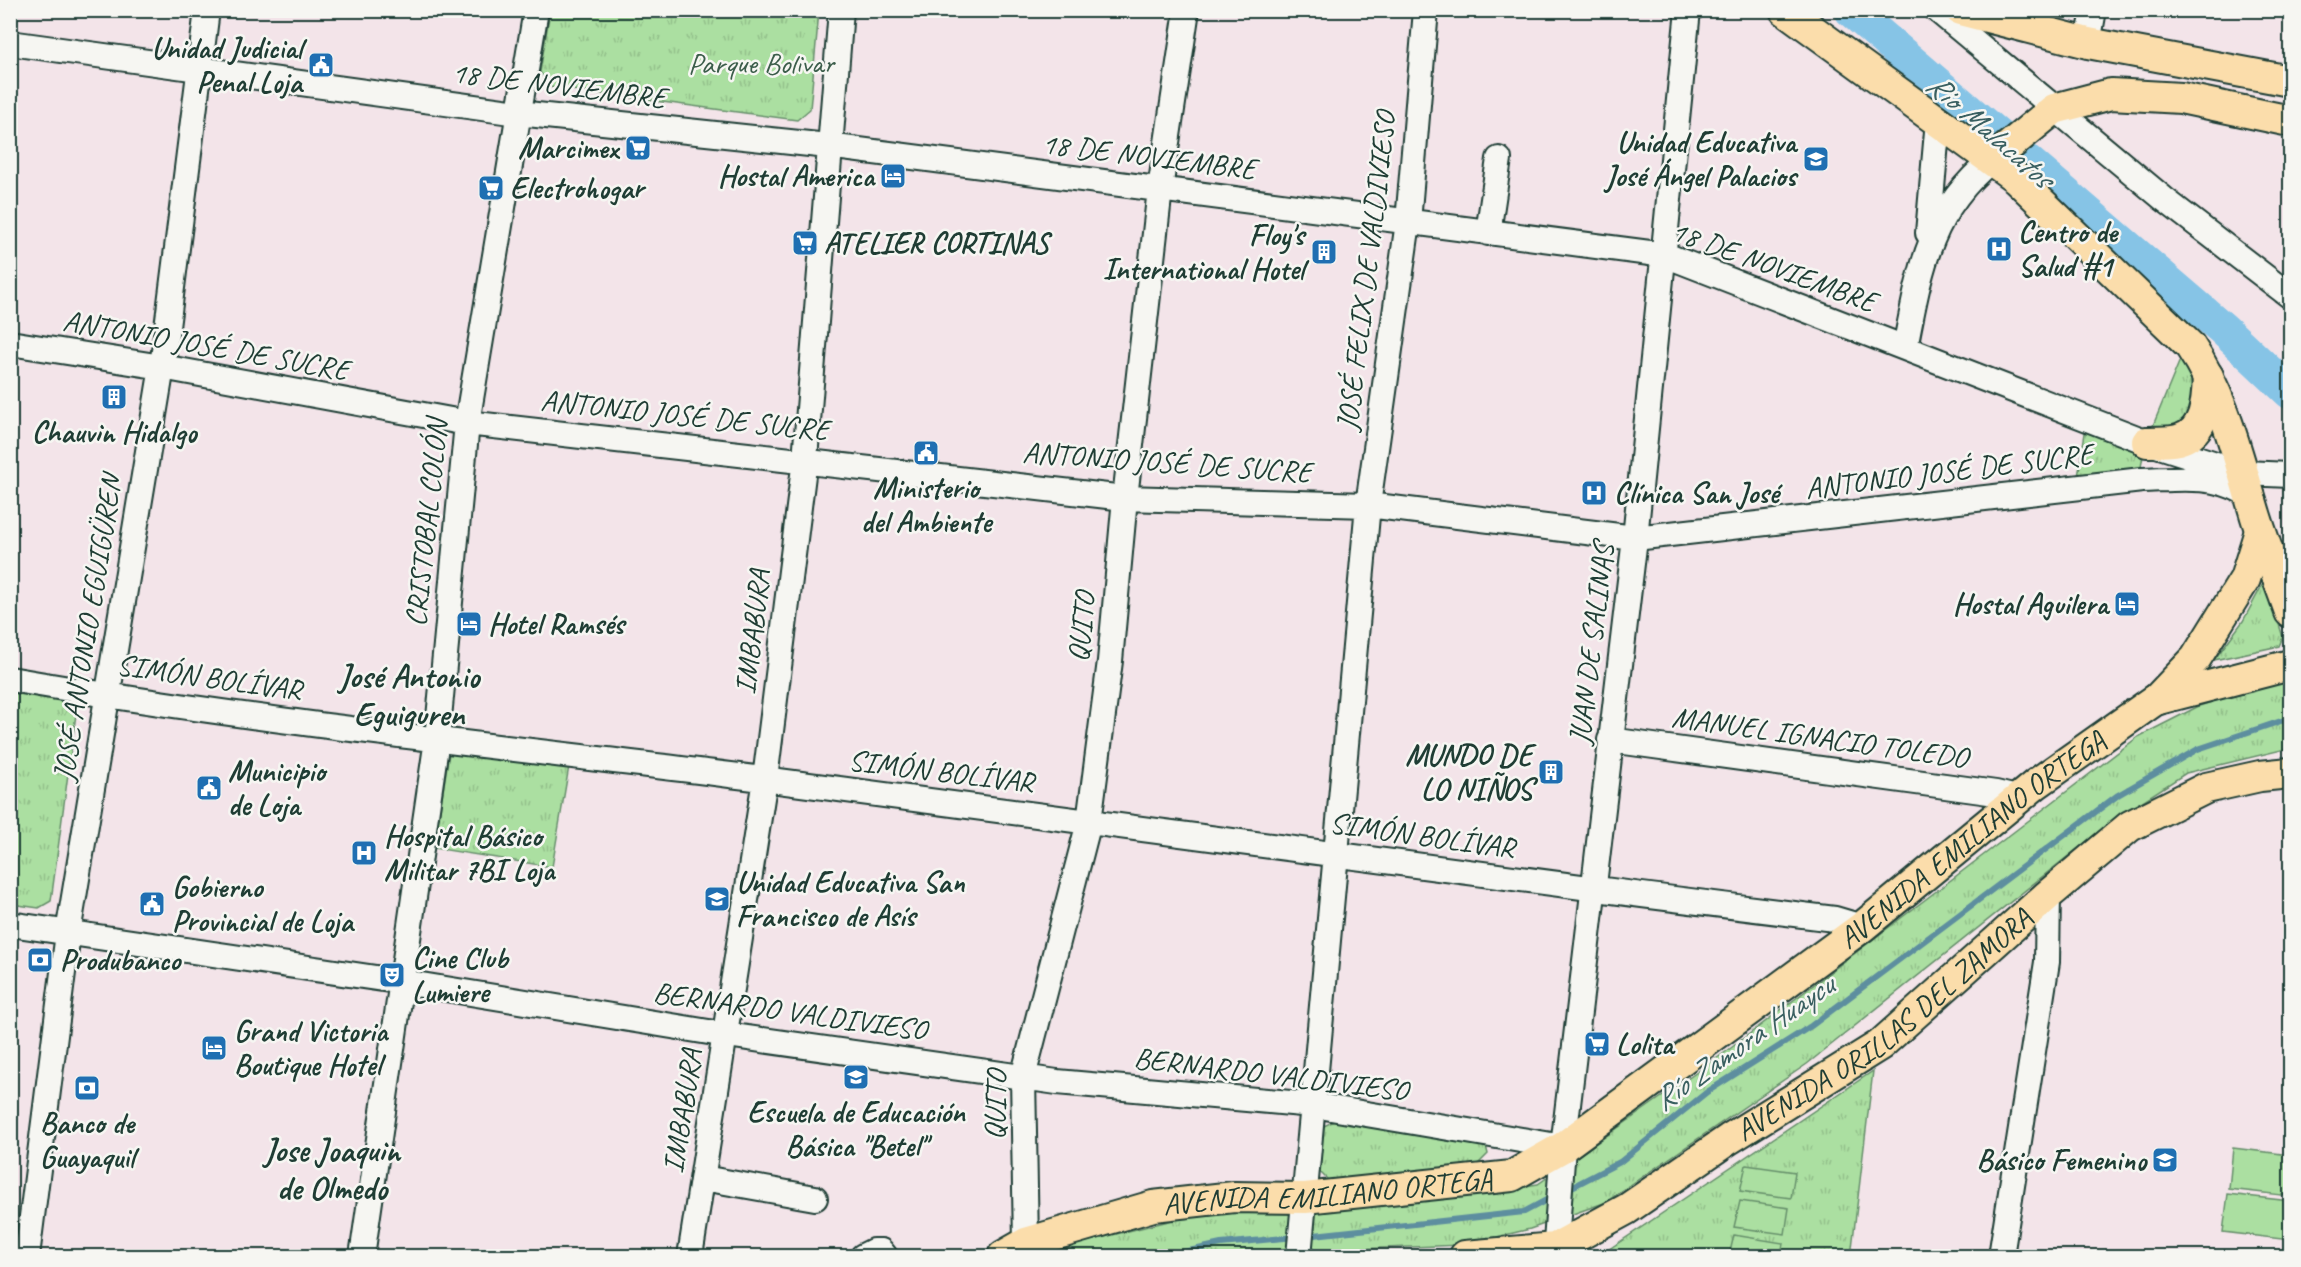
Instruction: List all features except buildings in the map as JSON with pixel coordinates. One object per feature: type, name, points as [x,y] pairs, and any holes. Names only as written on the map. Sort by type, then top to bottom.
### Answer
[{"type":"main road","points":[[1785,10],[2016,178],[2190,346],[2208,373],[2247,484],[2260,531],[2290,612]]},
{"type":"main road","points":[[1960,10],[2088,43],[2290,81]]},
{"type":"main road","points":[[1992,160],[2054,109],[2111,94],[2181,99],[2290,121]]},
{"type":"main road","points":[[2144,441],[2181,440],[2194,431],[2204,414],[2208,373]]},
{"type":"main road","points":[[2155,700],[2202,648],[2245,579],[2260,531]]},
{"type":"main road","name":"AVENIDA EMILIANO ORTEGA","points":[[1014,1250],[1154,1206],[1234,1197],[1305,1198],[1512,1176],[1563,1147],[1862,927],[2036,784],[2155,700],[2290,664]]},
{"type":"main road","name":"AVENIDA ORILLAS DEL ZAMORA","points":[[1465,1257],[1555,1252],[1627,1209],[1729,1139],[1880,1045],[2048,895],[2130,826],[2206,788],[2260,776],[2290,773]]},
{"type":"street","name":"JOSÉ ANTONIO EGUIGÜREN","points":[[27,1257],[69,933],[162,367],[207,10]]},
{"type":"street","name":"CRISTOBAL COLÓN","points":[[362,1257],[436,739],[466,423],[536,10]]},
{"type":"street","name":"IMBABURA","points":[[690,1257],[727,1035],[765,780],[805,459],[828,146],[841,10]]},
{"type":"street","name":"QUITO","points":[[1014,1250],[1023,1077],[1089,822],[1110,661],[1125,498],[1160,189],[1187,10]]},
{"type":"street","name":"JOSÉ FELIX DE VALDIVIESO","points":[[1299,1257],[1368,506],[1408,222],[1426,10]]},
{"type":"street","name":"JUAN DE SALINAS","points":[[1555,1252],[1563,1147],[1635,538],[1688,10]]},
{"type":"street","points":[[1937,10],[2054,109],[2290,297]]},
{"type":"street","points":[[2088,43],[2094,10]]},
{"type":"street","name":"18 DE NOVIEMBRE","points":[[10,42],[518,113],[828,146],[1665,255],[2144,441],[2247,484]]},
{"type":"street","points":[[1926,257],[1938,120]]},
{"type":"street","points":[[1488,233],[1499,159]]},
{"type":"street","points":[[1905,348],[1926,257],[1934,234],[1951,202],[1974,175],[1992,160]]},
{"type":"street","name":"ANTONIO JOSÉ DE SUCRE","points":[[10,343],[162,367],[466,423],[805,459],[1125,498],[1368,506],[1635,538],[2142,480],[2200,478],[2230,484],[2247,484]]},
{"type":"street","points":[[2142,480],[2152,462],[2144,441]]},
{"type":"street","points":[[2247,484],[2290,475]]},
{"type":"street","name":"SIMÓN BOLÍVAR","points":[[10,679],[107,696],[1089,822],[1595,890],[1835,919],[1862,927]]},
{"type":"street","name":"MANUEL IGNACIO TOLEDO","points":[[1610,740],[1996,793],[2020,799]]},
{"type":"street","points":[[2001,1257],[2047,962],[2048,895]]},
{"type":"street","name":"BERNARDO VALDIVIESO","points":[[10,924],[403,982],[727,1035],[1023,1077],[1313,1105],[1563,1147]]},
{"type":"street","points":[[703,1178],[814,1198]]},
{"type":"street","points":[[863,1257],[873,1251],[881,1251],[885,1257]]},
{"type":"green space","name":"Parque Bolivar","points":[[550,11],[819,11],[810,109],[797,120],[550,87],[540,72]]},
{"type":"green space","points":[[2180,360],[2192,385],[2192,405],[2189,414],[2176,428],[2168,430],[2152,428]]},
{"type":"green space","points":[[2086,427],[2140,448],[2143,456],[2141,467],[2134,470],[2078,477]]},
{"type":"green space","points":[[2265,580],[2283,637],[2279,646],[2214,660],[2243,621]]},
{"type":"green space","points":[[2290,679],[2290,748],[2186,773],[2116,818],[1807,1064],[1604,1203],[1530,1229],[1463,1245],[1333,1250],[1264,1256],[1054,1256],[1076,1244],[1201,1213],[1468,1195],[1538,1184],[1727,1051],[2138,737],[2199,706]]},
{"type":"green space","points":[[10,687],[78,699],[51,901],[39,908],[11,904]]},
{"type":"green space","points":[[450,747],[569,766],[552,867],[434,848]]},
{"type":"green space","points":[[1873,1071],[1851,1256],[1824,1256],[1802,1252],[1799,1256],[1599,1256]]},
{"type":"green space","points":[[1338,1119],[1486,1146],[1488,1154],[1477,1165],[1330,1182],[1317,1169],[1322,1127]]},
{"type":"green space","points":[[2233,1148],[2290,1155],[2290,1196],[2229,1189]]},
{"type":"green space","points":[[1746,1165],[1795,1172],[1791,1198],[1740,1191]]},
{"type":"green space","points":[[2228,1194],[2290,1201],[2290,1240],[2223,1232]]},
{"type":"green space","points":[[1740,1201],[1789,1208],[1785,1234],[1734,1227]]},
{"type":"green space","points":[[1734,1235],[1783,1243],[1781,1256],[1729,1256]]},
{"type":"waterway","name":"Rio Malacatos","points":[[1851,10],[2223,329],[2290,392]]},
{"type":"waterway","name":"Río Zamora Huaycu","points":[[1566,1190],[1620,1162],[1707,1092],[1811,1026],[2118,795],[2198,749],[2290,718]]},
{"type":"waterway","name":"Río Zamora Huaycu","points":[[1305,1236],[1524,1212],[1554,1196]]},
{"type":"waterway","name":"Río Zamora Huaycu","points":[[1166,1256],[1221,1244],[1295,1237]]},
{"type":"place","name":"Unidad Judicial Penal Loja","points":[[321,65]]},
{"type":"place","name":"Marcimex","points":[[638,148]]},
{"type":"place","name":"Unidad Educativa José Ángel Palacios","points":[[1816,159]]},
{"type":"place","name":"Hostal America","points":[[893,176]]},
{"type":"place","name":"Electrohogar","points":[[491,188]]},
{"type":"place","name":"ATELIER CORTINAS","points":[[805,243]]},
{"type":"place","name":"Centro de Salud #1","points":[[1999,249]]},
{"type":"place","name":"Floy's International Hotel","points":[[1324,252]]},
{"type":"place","name":"Chauvin Hidalgo","points":[[114,397]]},
{"type":"place","name":"Ministerio del Ambiente","points":[[926,453]]},
{"type":"place","name":"Clínica San José","points":[[1594,493]]},
{"type":"place","name":"Hostal Aguilera","points":[[2127,604]]},
{"type":"place","name":"Hotel Ramsés","points":[[469,624]]},
{"type":"place","name":"MUNDO DE LO NIÑOS","points":[[1551,772]]},
{"type":"place","name":"Municipio de Loja","points":[[209,788]]},
{"type":"place","name":"Hospital Básico Militar 7BI Loja","points":[[364,853]]},
{"type":"place","name":"Unidad Educativa San Francisco de Asís","points":[[717,899]]},
{"type":"place","name":"Gobierno Provincial de Loja","points":[[152,904]]},
{"type":"place","name":"Produbanco","points":[[40,960]]},
{"type":"place","name":"Cine Club Lumiere","points":[[392,975]]},
{"type":"place","name":"Lolita","points":[[1597,1044]]},
{"type":"place","name":"Grand Victoria Boutique Hotel","points":[[214,1048]]},
{"type":"place","name":"Escuela de Educación Básica \"Betel\"","points":[[856,1077]]},
{"type":"place","name":"Banco de Guayaquil","points":[[87,1088]]},
{"type":"place","name":"Básico Femenino","points":[[2165,1160]]},
{"type":"district","name":"José Antonio Eguiguren","points":[[409,694]]},
{"type":"district","name":"Jose Joaquin de Olmedo","points":[[332,1168]]}]
